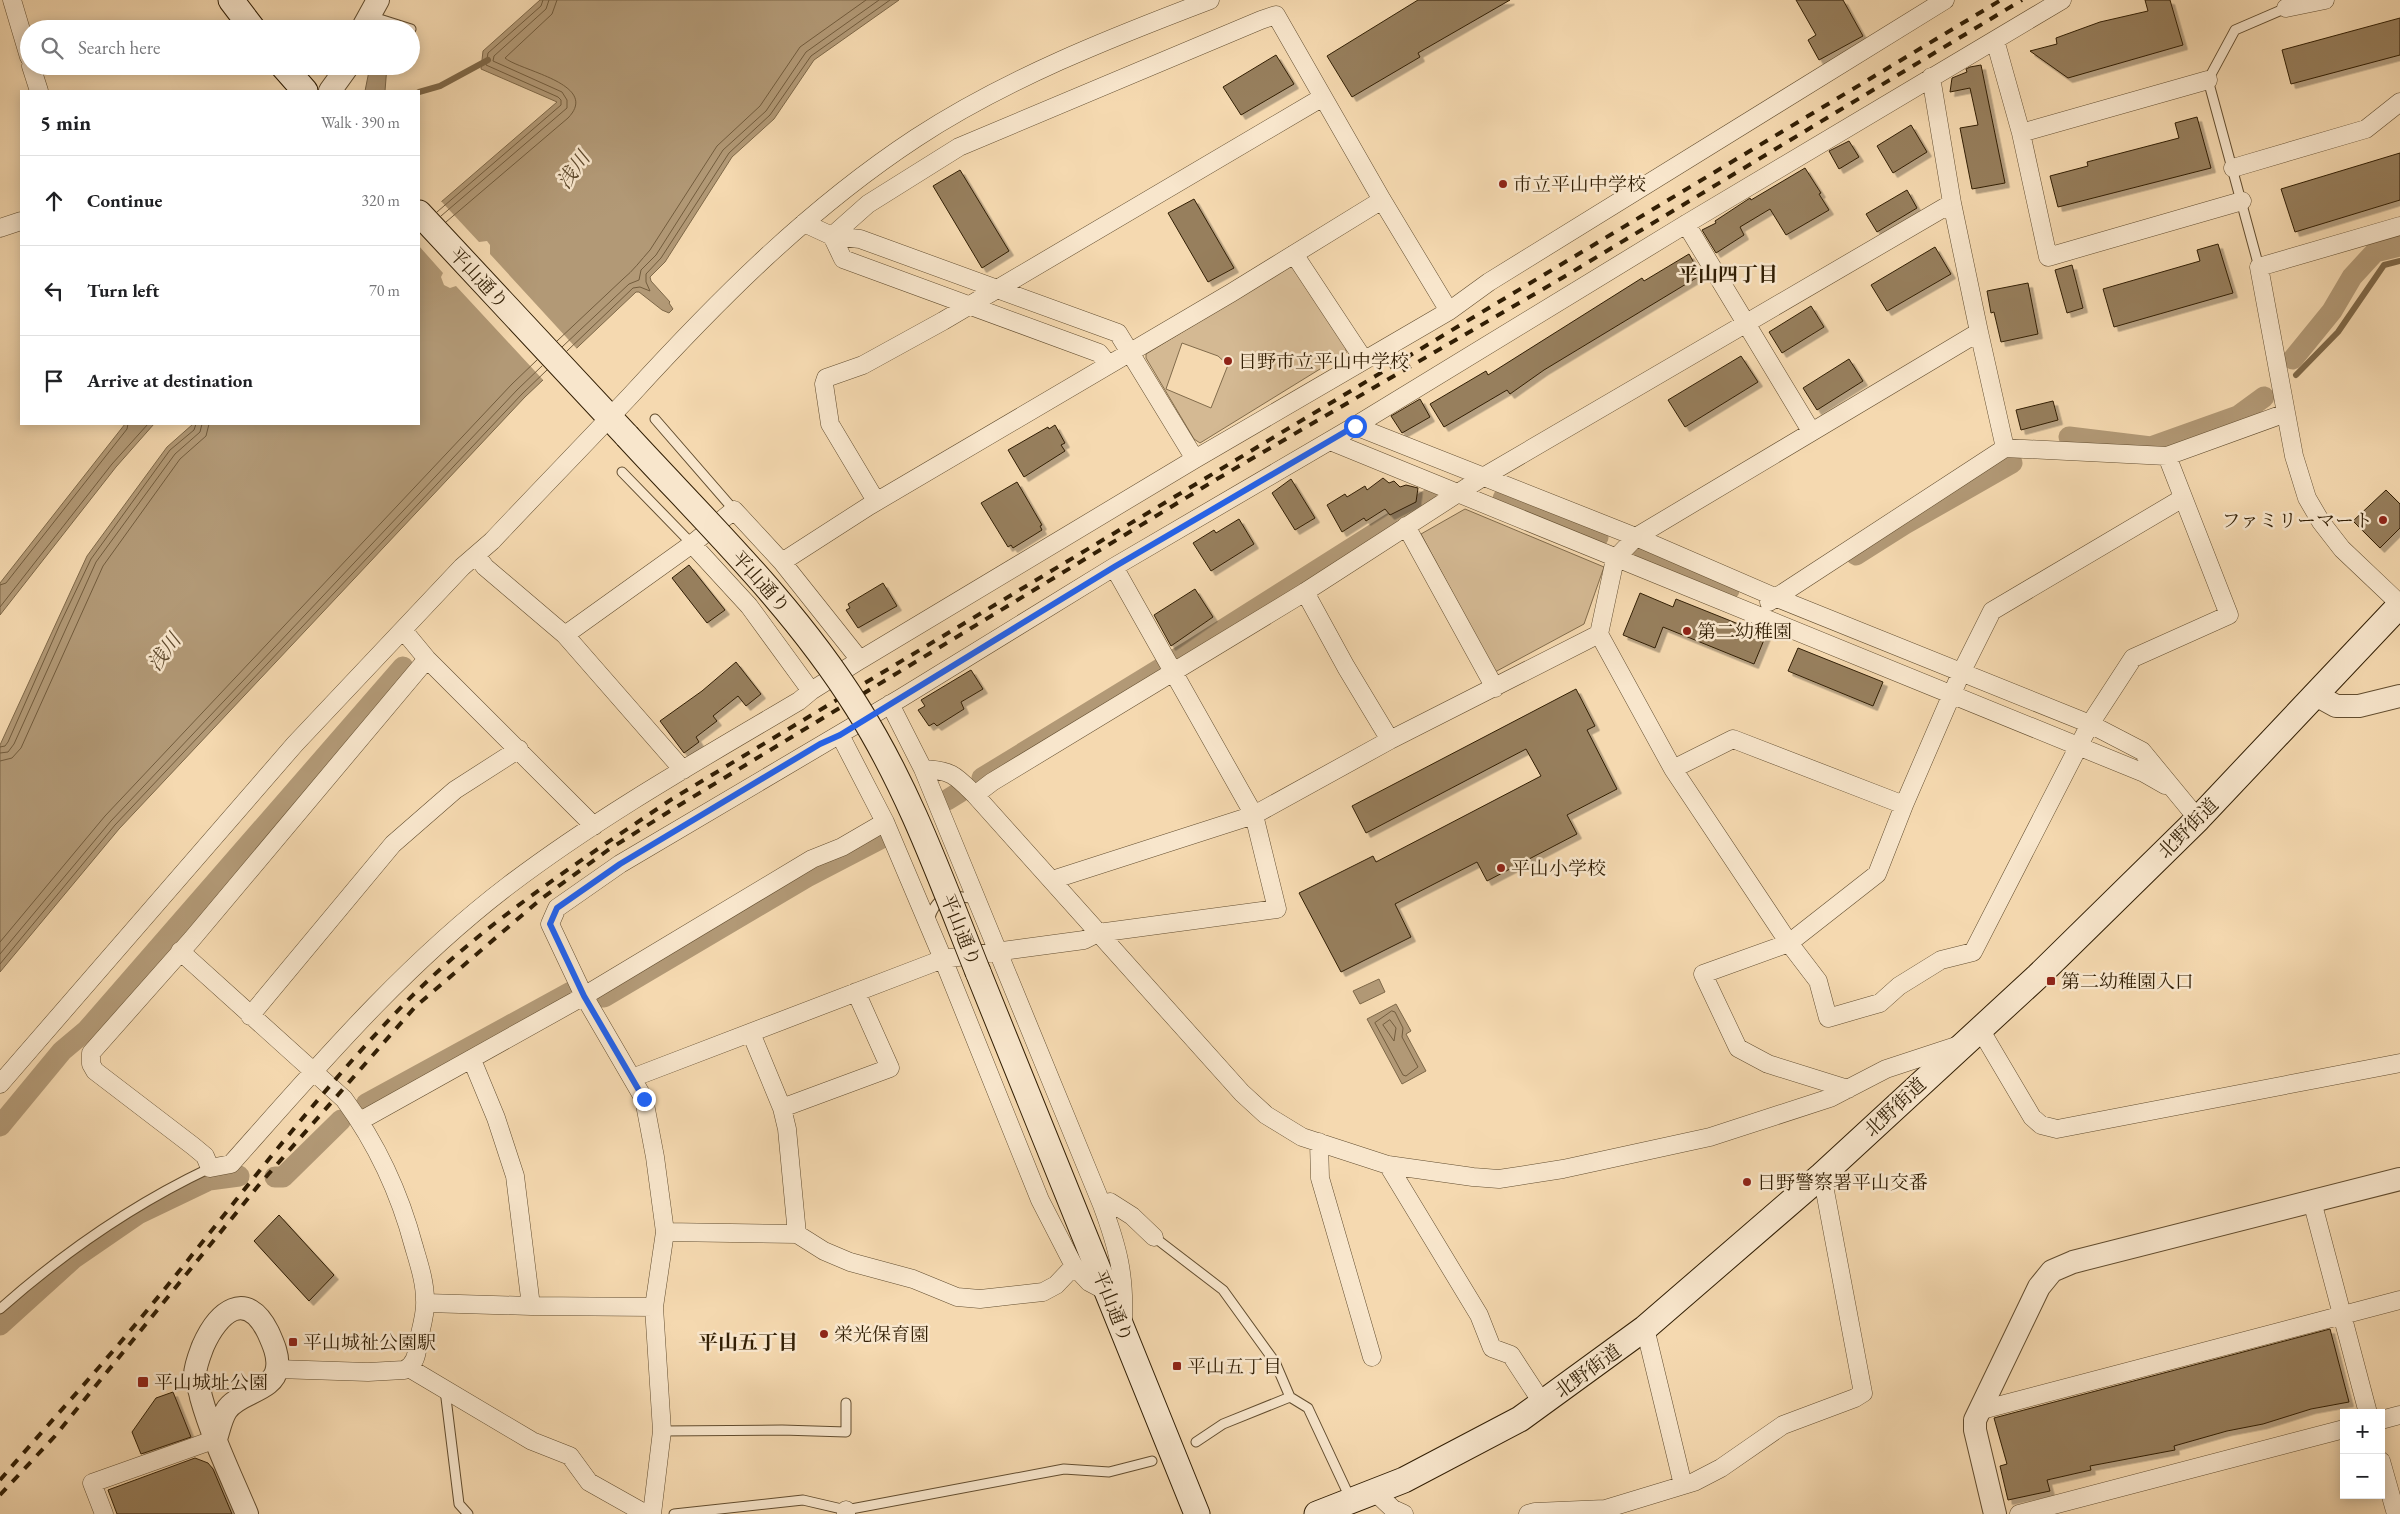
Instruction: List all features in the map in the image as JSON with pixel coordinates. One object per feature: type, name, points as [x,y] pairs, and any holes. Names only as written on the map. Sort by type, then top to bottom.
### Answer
[{"type":"main road","points":[[291,75],[304,90]]},
{"type":"main road","name":"平山通り","points":[[420,214],[768,588],[826,661],[858,709],[914,815],[1196,1514]]},
{"type":"main road","name":"北野街道","points":[[1317,1514],[1375,1492],[1448,1459],[1520,1419],[1645,1328],[1822,1176],[2038,976],[2198,819],[2400,605]]},
{"type":"street","points":[[12,0],[20,27]]},
{"type":"street","points":[[0,1084],[289,751],[462,567],[492,542],[604,413],[727,293],[804,223],[855,181],[916,137],[979,101],[1150,22],[1210,0]]},
{"type":"street","points":[[427,658],[180,951],[93,1048],[90,1058],[95,1071],[205,1156],[210,1168],[231,1164],[370,1009],[453,933],[508,885],[594,826],[683,770],[800,701],[811,691],[860,660],[1195,459],[1449,311],[1489,282],[1945,0]]},
{"type":"street","points":[[652,1514],[662,1432],[654,1308],[665,1232],[655,1157],[644,1099],[584,996],[550,924],[557,908],[620,864],[820,744],[840,735],[1114,567],[1330,441],[1686,224],[2062,0]]},
{"type":"street","points":[[2287,4],[2325,0]]},
{"type":"street","points":[[832,236],[868,204],[959,147],[1276,15],[1382,200],[1449,311]]},
{"type":"street","points":[[1995,40],[2021,133],[2048,257],[2242,202]]},
{"type":"street","points":[[34,75],[39,90]]},
{"type":"street","points":[[331,90],[342,75]]},
{"type":"street","points":[[1931,77],[1952,203],[2005,448]]},
{"type":"street","points":[[2021,133],[2208,80]]},
{"type":"street","points":[[876,501],[830,424],[824,384],[826,378],[863,365],[1323,97]]},
{"type":"street","points":[[2233,168],[2366,129],[2400,102]]},
{"type":"street","points":[[782,562],[876,501],[1382,200]]},
{"type":"street","points":[[976,796],[992,782],[1173,674],[1305,592],[1483,477],[1952,203]]},
{"type":"street","points":[[0,228],[20,221]]},
{"type":"street","points":[[804,223],[832,236],[860,239],[1118,333],[1195,459]]},
{"type":"street","points":[[1686,224],[1811,431]]},
{"type":"street","points":[[2400,226],[2259,267],[2286,414],[2299,474],[2307,498],[2321,522],[2342,549],[2400,605]]},
{"type":"street","points":[[832,236],[843,259],[1099,353],[1108,364]]},
{"type":"street","points":[[1294,254],[1364,360]]},
{"type":"street","points":[[1979,332],[1811,431],[1636,538],[1615,559],[1599,634],[1673,769],[1789,943],[1818,981],[1828,1018],[1880,1002],[1899,986],[1941,960],[1973,952],[2090,724],[2133,658],[2229,615],[2167,456]]},
{"type":"street","points":[[1749,612],[1777,598],[2005,448],[2167,456],[2286,414]]},
{"type":"street","points":[[1355,426],[1636,538],[1777,598],[2090,724],[2142,751],[2198,819]]},
{"type":"street","points":[[1330,441],[1615,559],[2144,773],[2172,789]]},
{"type":"street","points":[[1848,1089],[1768,1064],[1738,1048],[1703,974],[1789,943],[1877,874],[1904,805],[1961,673],[1992,611],[2183,498]]},
{"type":"street","points":[[565,635],[692,544],[734,510],[782,562],[860,660]]},
{"type":"street","points":[[1406,526],[1496,688]]},
{"type":"street","points":[[692,544],[749,606],[811,691]]},
{"type":"street","points":[[476,555],[485,567],[565,635],[683,770]]},
{"type":"street","points":[[632,1078],[943,958],[1084,940],[1098,933],[1276,909],[1254,815],[1114,567]]},
{"type":"street","points":[[1305,592],[1346,668],[1390,740]]},
{"type":"street","points":[[404,630],[427,658],[594,826]]},
{"type":"street","points":[[1052,880],[1254,815],[1390,740],[1496,688],[1599,634]]},
{"type":"street","points":[[2316,695],[2336,706],[2359,706],[2400,696]]},
{"type":"street","points":[[890,704],[923,769],[1102,1205],[1119,1256],[1124,1290],[1123,1331]]},
{"type":"street","points":[[840,735],[885,822],[943,958],[1040,1200],[1074,1266],[1089,1282],[1106,1291]]},
{"type":"street","points":[[1673,769],[1733,739],[1904,805]]},
{"type":"street","points":[[250,1016],[394,844],[455,790],[519,749]]},
{"type":"street","points":[[923,769],[943,770],[950,773],[976,796],[1242,1093],[1266,1115],[1302,1137],[1388,1165],[1473,1178],[1499,1179],[1527,1176],[1710,1138],[1830,1098],[1886,1069],[1972,1036],[2032,1117],[2041,1125],[2057,1129],[2400,1063]]},
{"type":"street","points":[[360,1121],[584,996],[812,859],[842,847],[885,822]]},
{"type":"street","points":[[180,951],[344,1099],[360,1121],[375,1145],[396,1191],[409,1226],[425,1289],[426,1303],[416,1358],[409,1368],[398,1371],[368,1372],[277,1369]]},
{"type":"street","points":[[782,1108],[890,1068],[856,992]]},
{"type":"street","points":[[751,1033],[782,1108],[787,1129],[797,1234]]},
{"type":"street","points":[[472,1060],[482,1082],[516,1176],[531,1306]]},
{"type":"street","points":[[1319,1142],[1320,1178],[1372,1357]]},
{"type":"street","points":[[1388,1165],[1479,1315],[1492,1348],[1511,1355],[1543,1404]]},
{"type":"street","points":[[1528,1514],[1535,1512],[1605,1509],[1683,1485],[1721,1468],[1783,1425],[1855,1398],[1863,1393],[1822,1176]]},
{"type":"street","points":[[1995,1514],[1975,1430],[1975,1420],[2039,1287],[2052,1271],[2073,1262],[2400,1179]]},
{"type":"street","points":[[2312,1201],[2367,1409]]},
{"type":"street","points":[[1102,1205],[1110,1202],[1120,1207],[1154,1237]]},
{"type":"street","points":[[665,1232],[797,1234],[824,1251],[850,1262],[913,1279],[957,1296],[980,1299],[1043,1292],[1056,1285],[1074,1266]]},
{"type":"street","points":[[1978,1411],[2400,1300]]},
{"type":"street","points":[[426,1303],[654,1308]]},
{"type":"street","points":[[216,1439],[226,1410],[234,1402],[268,1384],[274,1377],[277,1369],[277,1356],[261,1319],[250,1310],[236,1309],[222,1315],[208,1334],[199,1355],[195,1374],[216,1439],[247,1514]]},
{"type":"street","points":[[1645,1328],[1683,1485]]},
{"type":"street","points":[[409,1368],[532,1441],[570,1456],[589,1482],[646,1514]]},
{"type":"street","points":[[2385,1419],[2400,1415]]},
{"type":"street","points":[[2019,1514],[2340,1430]]},
{"type":"street","points":[[104,1514],[92,1483],[216,1439]]},
{"type":"street","points":[[2385,1475],[2396,1514]]},
{"type":"street","points":[[1375,1492],[1393,1509],[1404,1514]]},
{"type":"lane","points":[[2259,267],[2208,80],[2235,30],[2287,4]]},
{"type":"lane","points":[[369,15],[384,20]]},
{"type":"lane","points":[[655,419],[734,510]]},
{"type":"lane","points":[[622,472],[692,544]]},
{"type":"lane","points":[[717,525],[796,616],[832,664]]},
{"type":"lane","points":[[871,725],[910,802],[942,872],[943,882],[928,923]]},
{"type":"lane","points":[[937,902],[950,896],[976,899]]},
{"type":"lane","points":[[0,1309],[35,1278],[79,1244],[143,1203],[210,1168]]},
{"type":"lane","points":[[1154,1237],[1222,1290],[1266,1348],[1275,1362],[1290,1397],[1308,1408],[1352,1501]]},
{"type":"lane","points":[[445,1390],[458,1504],[468,1514]]},
{"type":"lane","points":[[1196,1442],[1223,1424],[1290,1397]]},
{"type":"lane","points":[[662,1432],[782,1430],[846,1432],[846,1403]]},
{"type":"lane","points":[[674,1514],[803,1500],[846,1512],[1064,1468],[1109,1472],[1152,1461]]},
{"type":"shaded area","points":[[1289,267],[1295,268],[1346,345],[1346,353],[1200,443],[1194,439],[1146,358],[1146,354]],"holes":[[[1182,343],[1218,356],[1228,365],[1211,408],[1166,389]]]},
{"type":"shaded area","points":[[1465,509],[1604,567],[1584,624],[1495,672],[1421,534]]},
{"type":"water","name":"浅川","points":[[540,0],[899,0],[814,60],[774,119],[732,157],[665,262],[650,277],[651,281],[670,302],[673,309],[669,313],[662,310],[639,292],[636,292],[525,397],[119,829],[0,972],[0,745],[87,556],[167,447],[192,425],[420,425],[420,220],[557,102],[481,69],[483,51]]},
{"type":"water","points":[[368,75],[386,75],[385,90],[365,90]]},
{"type":"water","points":[[124,425],[153,425],[116,467],[0,615],[0,583]]},
{"type":"water","points":[[1379,979],[1385,992],[1360,1004],[1353,991]]},
{"type":"water","points":[[1396,1004],[1411,1031],[1406,1034],[1426,1071],[1402,1084],[1367,1019]]},
{"type":"pier","points":[[440,200],[479,242],[487,241],[490,245],[490,254],[578,350],[545,382],[456,286],[450,288],[444,285],[441,277],[443,273],[420,247],[420,216]]},
{"type":"building","points":[[1418,0],[1510,0],[1418,53],[1420,57],[1352,97],[1327,56]]},
{"type":"building","points":[[1796,0],[1843,0],[1863,36],[1819,60],[1808,40],[1816,35]]},
{"type":"building","points":[[2145,0],[2170,0],[2183,45],[2068,78],[2030,51],[2057,44],[2056,38],[2100,22],[2148,11]]},
{"type":"building","points":[[2400,18],[2400,55],[2291,84],[2282,50]]},
{"type":"building","points":[[1276,55],[1294,84],[1241,115],[1223,87]]},
{"type":"building","points":[[1981,65],[2005,183],[1972,189],[1960,128],[1978,125],[1970,88],[1950,92],[1952,78],[1967,72],[1966,69],[1970,67]]},
{"type":"building","points":[[2197,117],[2211,168],[2058,207],[2050,176],[2088,166],[2087,162],[2179,138],[2175,123]]},
{"type":"building","points":[[1911,125],[1927,152],[1893,173],[1877,146]]},
{"type":"building","points":[[1849,141],[1859,157],[1839,169],[1829,151]]},
{"type":"building","points":[[2400,153],[2400,200],[2295,232],[2281,189]]},
{"type":"building","points":[[1805,168],[1829,210],[1786,235],[1770,209],[1740,227],[1744,235],[1716,253],[1702,230],[1716,223],[1715,221],[1750,198],[1751,200]]},
{"type":"building","points":[[960,170],[1009,251],[982,268],[933,186]]},
{"type":"building","points":[[1907,190],[1917,208],[1877,232],[1866,214]]},
{"type":"building","points":[[1194,199],[1234,268],[1208,282],[1168,213]]},
{"type":"building","points":[[2218,244],[2233,293],[2114,327],[2103,289],[2200,261],[2197,250]]},
{"type":"building","points":[[1935,247],[1951,274],[1887,311],[1871,285]]},
{"type":"building","points":[[1689,254],[1701,275],[1544,370],[1510,394],[1507,390],[1444,427],[1430,404],[1486,371],[1488,375],[1642,278],[1644,281]]},
{"type":"building","points":[[2072,265],[2083,308],[2067,313],[2055,270]]},
{"type":"building","points":[[2028,283],[2038,334],[2001,342],[1994,312],[1991,313],[1987,291]]},
{"type":"building","points":[[1811,306],[1824,327],[1782,353],[1769,332]]},
{"type":"building","points":[[1741,356],[1758,382],[1685,427],[1668,400]]},
{"type":"building","points":[[1849,359],[1863,381],[1817,410],[1803,388]]},
{"type":"building","points":[[1420,399],[1430,417],[1402,433],[1391,416]]},
{"type":"building","points":[[2053,401],[2058,420],[2021,430],[2016,410]]},
{"type":"building","points":[[1055,425],[1065,443],[1061,445],[1065,451],[1024,477],[1008,450],[1048,427],[1049,429]]},
{"type":"building","points":[[1383,478],[1389,483],[1394,481],[1400,487],[1406,485],[1418,488],[1416,502],[1390,515],[1385,509],[1366,521],[1364,518],[1342,532],[1327,505],[1345,494],[1347,497],[1365,486],[1367,490]]},
{"type":"building","points":[[1291,479],[1315,518],[1295,530],[1272,493]]},
{"type":"building","points":[[1017,482],[1042,525],[1040,526],[1042,530],[1013,548],[1011,545],[1008,547],[981,503]]},
{"type":"building","points":[[2386,490],[2400,504],[2400,528],[2380,548],[2353,521]]},
{"type":"building","points":[[1239,519],[1254,544],[1211,571],[1193,543],[1214,530],[1216,533]]},
{"type":"building","points":[[689,565],[725,610],[707,623],[672,578]]},
{"type":"building","points":[[883,583],[897,606],[858,628],[846,610],[850,608],[848,604]]},
{"type":"building","points":[[1195,589],[1213,617],[1171,646],[1154,615]]},
{"type":"building","points":[[1640,593],[1673,607],[1676,599],[1766,635],[1754,664],[1663,627],[1655,648],[1623,635]]},
{"type":"building","points":[[1798,648],[1883,682],[1873,706],[1788,671]]},
{"type":"building","points":[[736,662],[761,694],[746,706],[738,696],[713,716],[717,721],[696,737],[699,742],[684,753],[660,721],[702,691]]},
{"type":"building","points":[[971,670],[983,689],[961,702],[964,709],[937,726],[934,723],[929,726],[918,710],[925,706],[921,700]]},
{"type":"building","points":[[1576,689],[1595,726],[1587,730],[1617,789],[1567,815],[1577,834],[1487,881],[1477,862],[1395,904],[1411,937],[1341,972],[1299,893],[1373,856],[1376,862],[1541,776],[1526,749],[1366,833],[1352,806]]},
{"type":"building","points":[[279,1215],[334,1275],[309,1301],[254,1241]]},
{"type":"building","points":[[2330,1329],[2349,1402],[2311,1409],[2263,1424],[2227,1431],[2174,1446],[2175,1450],[2090,1466],[2091,1470],[2047,1480],[2050,1491],[2008,1500],[2000,1466],[2007,1464],[1994,1418]]},
{"type":"building","points":[[173,1392],[191,1437],[141,1454],[132,1432],[156,1398]]},
{"type":"building","points":[[195,1458],[208,1463],[213,1469],[232,1514],[117,1514],[108,1490]]},
{"type":"waterway","points":[[420,92],[440,86],[488,60]]},
{"type":"waterway","points":[[2293,359],[2332,311],[2352,277],[2375,252],[2400,246]]},
{"type":"waterway","points":[[2296,375],[2338,332],[2384,265],[2400,261]]},
{"type":"waterway","points":[[2069,437],[2151,447],[2238,416],[2264,397]]},
{"type":"waterway","points":[[1856,555],[1905,524],[2012,463]]},
{"type":"waterway","points":[[982,778],[1191,650],[1431,498]]},
{"type":"waterway","points":[[1503,499],[1598,537]]},
{"type":"waterway","points":[[1640,554],[1729,590]]},
{"type":"waterway","points":[[0,1126],[62,1051],[87,1030],[403,667]]},
{"type":"waterway","points":[[947,800],[960,792]]},
{"type":"waterway","points":[[604,997],[807,877],[882,838]]},
{"type":"waterway","points":[[366,1104],[571,992]]},
{"type":"waterway","points":[[275,1177],[283,1177],[341,1120]]},
{"type":"waterway","points":[[0,1325],[74,1258],[138,1214],[209,1180],[239,1176]]},
{"type":"railway","points":[[0,1480],[130,1331],[266,1163],[370,1040],[437,972],[468,945],[534,894],[672,799],[2001,0]]},
{"type":"railway","points":[[0,1495],[55,1436],[258,1186],[415,1007],[541,899],[608,850],[678,806],[1217,479],[1562,278],[2022,0]]},
{"type":"place","name":"市立平山中学校","points":[[1503,184]]},
{"type":"place","name":"日野市立平山中学校","points":[[1228,361]]},
{"type":"place","name":"ファミリーマート","points":[[2383,520]]},
{"type":"place","name":"第二幼稚園","points":[[1687,631]]},
{"type":"place","name":"平山小学校","points":[[1501,868]]},
{"type":"place","name":"第二幼稚園入口","points":[[2051,981]]},
{"type":"place","name":"日野警察署平山交番","points":[[1747,1182]]},
{"type":"place","name":"栄光保育園","points":[[824,1334]]},
{"type":"place","name":"平山城祉公園駅","points":[[293,1342]]},
{"type":"place","name":"平山五丁目","points":[[1177,1366]]},
{"type":"place","name":"平山城址公園","points":[[143,1382]]},
{"type":"district","name":"平山四丁目","points":[[1728,274]]},
{"type":"district","name":"平山五丁目","points":[[748,1342]]},
{"type":"route","points":[[644,1099],[584,996],[550,924],[557,908],[620,864],[708,810],[820,744],[840,735],[1114,567],[1355,426]]}]
